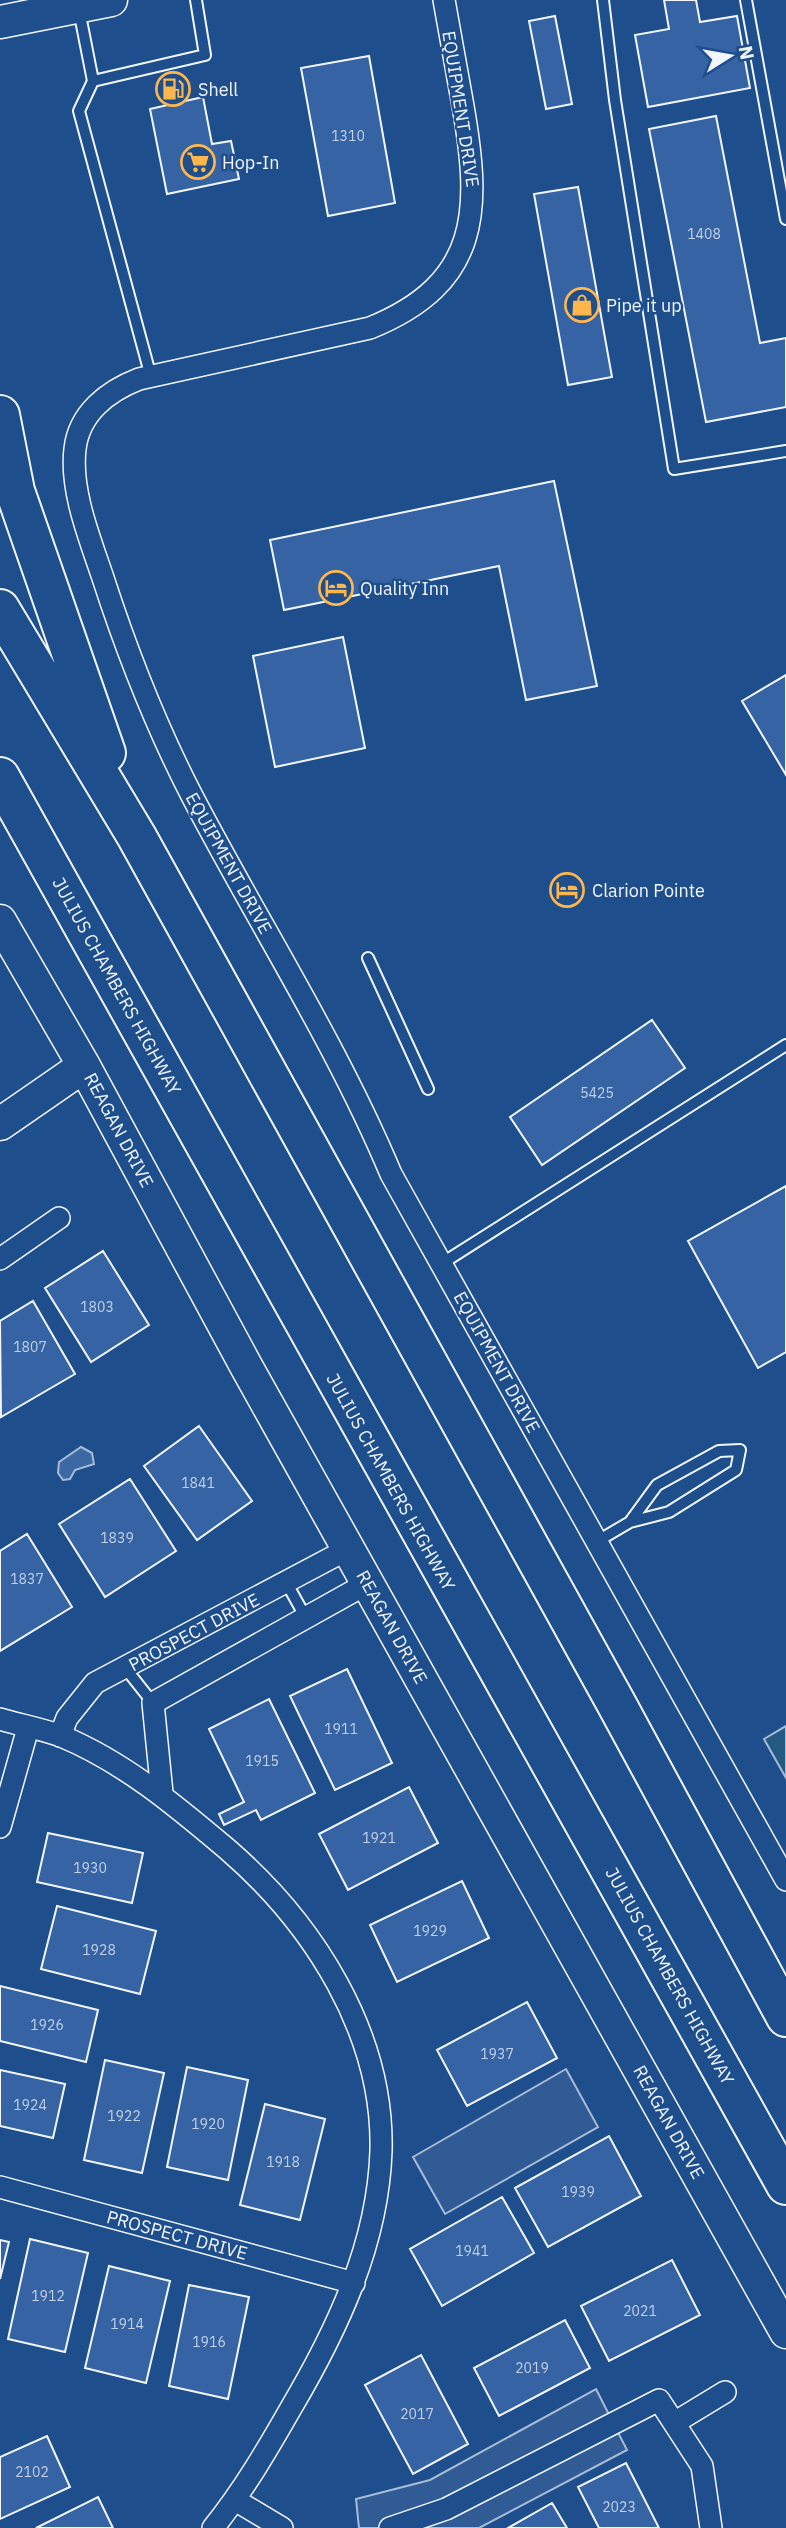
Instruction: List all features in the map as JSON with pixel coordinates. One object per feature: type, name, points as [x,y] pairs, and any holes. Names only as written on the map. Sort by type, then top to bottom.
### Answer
[{"type":"highway","points":[[0,415],[15,491],[136,836]]},
{"type":"highway","points":[[0,609],[136,836],[616,1703],[786,2017]]},
{"type":"highway","name":"JULIUS CHAMBERS HIGHWAY","points":[[0,777],[786,2185]]},
{"type":"highway","points":[[0,817],[66,895]]},
{"type":"street","points":[[0,22],[111,0]]},
{"type":"street","name":"EQUIPMENT DRIVE","points":[[444,0],[473,163],[474,198],[462,248],[437,286],[400,315],[370,328],[151,377],[116,388],[97,403],[83,423],[75,447],[74,471],[103,580],[154,718],[191,794],[347,1076],[391,1174],[786,1880]]},
{"type":"street","name":"REAGAN DRIVE","points":[[0,921],[84,1066],[348,1549],[786,2332]]},
{"type":"street","points":[[0,1124],[84,1066]]},
{"type":"street","points":[[0,1259],[59,1218]]},
{"type":"street","name":"PROSPECT DRIVE","points":[[60,1736],[67,1718],[95,1683],[126,1669],[348,1549]]},
{"type":"street","points":[[162,1793],[153,1703],[368,1583]]},
{"type":"street","points":[[0,1719],[60,1736],[162,1793],[255,1872],[296,1918],[356,2018],[373,2081],[379,2115],[381,2152],[375,2199],[354,2283],[314,2369],[235,2500],[213,2528]]},
{"type":"street","points":[[0,1826],[28,1728]]},
{"type":"street","name":"PROSPECT DRIVE","points":[[0,2187],[354,2283]]},
{"type":"street","points":[[674,2423],[725,2392]]},
{"type":"street","points":[[390,2528],[446,2509],[659,2400],[702,2466],[711,2528]]},
{"type":"street","points":[[235,2500],[282,2528]]},
{"type":"lane","points":[[93,81],[205,55],[196,0]]},
{"type":"lane","points":[[603,0],[615,100],[674,470],[786,451]]},
{"type":"lane","points":[[746,0],[786,219]]},
{"type":"lane","points":[[79,6],[93,81],[79,111],[151,377]]},
{"type":"lane","points":[[369,958],[428,1089]]},
{"type":"lane","points":[[441,1264],[786,1045]]},
{"type":"lane","points":[[596,1542],[630,1522],[669,1512],[736,1470],[740,1450],[719,1451],[657,1485],[630,1522]]},
{"type":"lane","points":[[286,1582],[306,1618]]},
{"type":"lane","points":[[126,1669],[153,1703]]},
{"type":"shaded area","points":[[81,1447],[92,1453],[94,1464],[75,1470],[70,1479],[63,1480],[58,1473],[59,1462]]},
{"type":"shaded area","points":[[786,1726],[786,1778],[764,1739]]},
{"type":"shaded area","points":[[566,2069],[598,2127],[445,2214],[413,2157]]},
{"type":"shaded area","points":[[596,2389],[627,2450],[479,2528],[359,2528],[356,2499],[430,2480]]},
{"type":"building","points":[[664,0],[696,0],[700,22],[737,16],[750,88],[648,107],[635,35],[669,29]]},
{"type":"building","points":[[555,16],[572,104],[546,109],[529,21]]},
{"type":"building","points":[[369,56],[395,203],[328,216],[301,68]]},
{"type":"building","name":"Hop-In","points":[[203,97],[212,144],[231,141],[239,179],[167,194],[150,109]]},
{"type":"building","points":[[716,116],[760,343],[786,338],[786,407],[706,422],[649,129]]},
{"type":"building","points":[[578,187],[612,377],[568,385],[534,194]]},
{"type":"building","name":"Quality Inn","points":[[554,481],[597,686],[526,700],[499,566],[284,610],[270,540]]},
{"type":"building","points":[[343,637],[365,748],[275,767],[253,656]]},
{"type":"building","points":[[786,675],[786,775],[742,701]]},
{"type":"building","points":[[652,1020],[685,1068],[542,1165],[510,1117]]},
{"type":"building","points":[[786,1186],[786,1352],[758,1368],[688,1241]]},
{"type":"building","points":[[103,1251],[149,1325],[91,1362],[45,1288]]},
{"type":"building","points":[[33,1301],[75,1374],[1,1417],[0,1321]]},
{"type":"building","points":[[199,1426],[252,1501],[197,1540],[144,1466]]},
{"type":"building","points":[[130,1479],[176,1551],[105,1597],[59,1524]]},
{"type":"building","points":[[27,1534],[72,1607],[0,1651],[0,1551]]},
{"type":"building","points":[[347,1669],[392,1763],[335,1790],[290,1696]]},
{"type":"building","points":[[269,1699],[315,1793],[261,1820],[256,1810],[224,1825],[219,1814],[244,1802],[209,1729]]},
{"type":"building","points":[[409,1787],[438,1843],[348,1890],[319,1834]]},
{"type":"building","points":[[48,1833],[143,1853],[132,1903],[37,1882]]},
{"type":"building","points":[[462,1881],[489,1938],[397,1982],[370,1925]]},
{"type":"building","points":[[57,1906],[156,1931],[140,1994],[41,1969]]},
{"type":"building","points":[[0,1986],[98,2010],[86,2062],[0,2041]]},
{"type":"building","points":[[527,2002],[557,2058],[467,2106],[437,2050]]},
{"type":"building","points":[[105,2060],[164,2073],[142,2173],[84,2160]]},
{"type":"building","points":[[187,2067],[248,2080],[228,2180],[167,2167]]},
{"type":"building","points":[[0,2070],[65,2084],[53,2138],[0,2126]]},
{"type":"building","points":[[265,2104],[325,2119],[300,2220],[240,2205]]},
{"type":"building","points":[[609,2136],[641,2196],[548,2247],[515,2188]]},
{"type":"building","points":[[502,2197],[534,2253],[442,2306],[410,2249]]},
{"type":"building","points":[[30,2239],[88,2253],[65,2352],[8,2339]]},
{"type":"building","points":[[0,2240],[9,2242],[0,2279]]},
{"type":"building","points":[[672,2260],[700,2315],[609,2361],[581,2306]]},
{"type":"building","points":[[109,2266],[170,2281],[146,2383],[85,2368]]},
{"type":"building","points":[[189,2285],[249,2297],[228,2399],[169,2386]]},
{"type":"building","points":[[565,2320],[590,2368],[499,2416],[474,2368]]},
{"type":"building","points":[[421,2355],[468,2444],[413,2474],[365,2385]]},
{"type":"building","points":[[47,2436],[70,2487],[0,2519],[0,2457]]},
{"type":"building","points":[[626,2463],[659,2528],[599,2528],[578,2487]]},
{"type":"building","points":[[98,2497],[113,2528],[36,2528]]},
{"type":"building","points":[[552,2503],[567,2528],[508,2528]]},
{"type":"place","name":"Shell","points":[[173,89]]},
{"type":"place","name":"Hop-In","points":[[198,162]]},
{"type":"place","name":"Pipe it up","points":[[582,305]]},
{"type":"place","name":"Quality Inn","points":[[336,588]]},
{"type":"place","name":"Clarion Pointe","points":[[567,890]]}]
